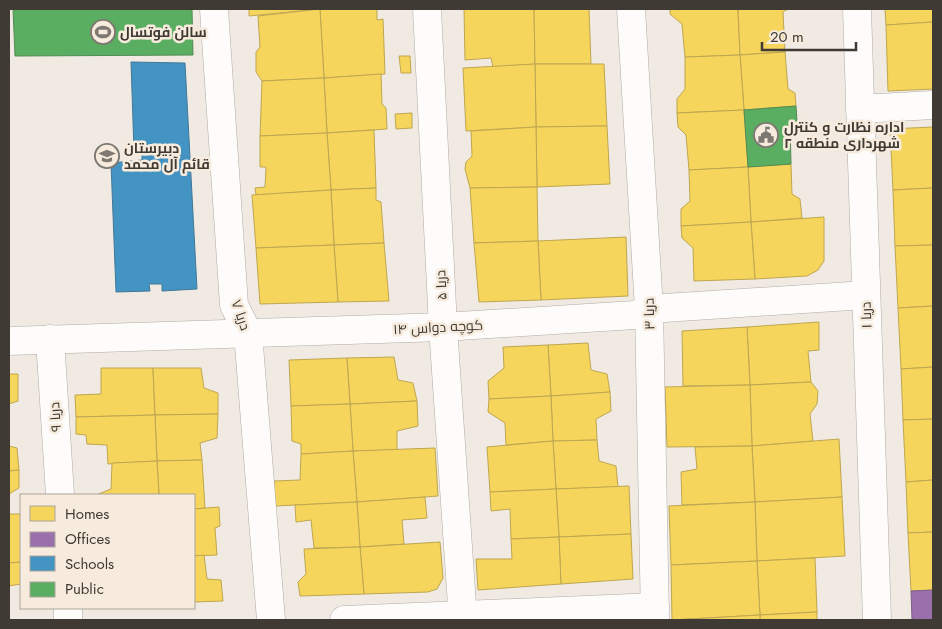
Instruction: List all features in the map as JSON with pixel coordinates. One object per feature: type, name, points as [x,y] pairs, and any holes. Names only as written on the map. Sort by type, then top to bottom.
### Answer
[{"type":"street","name":"دریا ۷","points":[[214,9],[234,305],[248,333],[271,620]]},
{"type":"street","name":"دریا ۵","points":[[427,9],[443,327],[462,617]]},
{"type":"street","name":"دریا ۳","points":[[631,9],[649,309],[655,614]]},
{"type":"street","name":"دریا ۱","points":[[857,9],[877,620]]},
{"type":"street","points":[[860,109],[933,105]]},
{"type":"street","name":"کوچه دواس ۱۴","points":[[9,341],[443,327],[635,315],[649,309],[866,295]]},
{"type":"street","name":"دریا ۹","points":[[50,339],[60,494]]},
{"type":"street","points":[[344,620],[655,614]]},
{"type":"building: Homes","points":[[249,9],[320,9],[249,16]]},
{"type":"building: Homes","points":[[320,9],[377,9],[377,20],[383,19],[385,74],[324,78]]},
{"type":"building: Homes","points":[[320,9],[324,78],[262,81],[256,72],[256,52],[260,47],[258,16]]},
{"type":"building: Homes","points":[[464,9],[534,9],[535,64],[493,67],[491,58],[465,60]]},
{"type":"building: Homes","points":[[534,9],[589,9],[591,64],[535,64]]},
{"type":"building: Homes","points":[[670,9],[738,9],[740,55],[685,57],[682,24],[670,14]]},
{"type":"building: Homes","points":[[738,9],[788,9],[783,12],[785,52],[740,55]]},
{"type":"building: Homes","points":[[885,9],[933,9],[933,22],[886,25]]},
{"type":"building: Homes","points":[[933,22],[933,89],[888,91],[886,25]]},
{"type":"building: Homes","points":[[785,52],[788,89],[795,93],[796,106],[744,110],[740,55]]},
{"type":"building: Homes","points":[[740,55],[744,110],[677,113],[677,99],[685,89],[685,57]]},
{"type":"building: Homes","points":[[399,56],[410,56],[411,73],[401,73]]},
{"type":"building: Homes","points":[[535,64],[604,64],[607,126],[536,127]]},
{"type":"building: Homes","points":[[535,64],[536,127],[466,131],[463,68]]},
{"type":"building: Homes","points":[[381,74],[382,104],[386,108],[387,129],[327,133],[324,78]]},
{"type":"building: Homes","points":[[324,78],[327,133],[260,136],[262,81]]},
{"type":"building: Homes","points":[[744,110],[748,167],[689,170],[686,135],[678,127],[677,113]]},
{"type":"building: Homes","points":[[412,113],[412,128],[396,129],[395,114]]},
{"type":"building: Homes","points":[[607,126],[610,184],[537,187],[536,127]]},
{"type":"building: Homes","points":[[536,127],[537,187],[470,188],[465,169],[466,162],[472,156],[471,131]]},
{"type":"building: Homes","points":[[933,127],[933,188],[893,190],[890,129]]},
{"type":"building: Homes","points":[[374,130],[376,188],[331,190],[327,133]]},
{"type":"building: Homes","points":[[327,133],[331,190],[256,195],[255,188],[265,187],[266,167],[260,167],[260,136]]},
{"type":"building: Homes","points":[[791,164],[792,194],[800,199],[802,218],[751,222],[748,167]]},
{"type":"building: Homes","points":[[748,167],[751,222],[681,226],[681,209],[690,201],[689,170]]},
{"type":"building: Homes","points":[[537,187],[538,241],[474,243],[470,188]]},
{"type":"building: Homes","points":[[376,188],[376,200],[381,202],[384,243],[334,245],[331,190]]},
{"type":"building: Homes","points":[[933,188],[933,245],[895,246],[893,190]]},
{"type":"building: Homes","points":[[331,190],[334,245],[256,248],[252,195]]},
{"type":"building: Homes","points":[[824,217],[824,261],[818,270],[807,276],[755,279],[751,222]]},
{"type":"building: Homes","points":[[751,222],[755,279],[694,281],[693,248],[682,238],[681,226]]},
{"type":"building: Homes","points":[[626,237],[628,296],[541,300],[538,241]]},
{"type":"building: Homes","points":[[538,241],[541,300],[479,302],[474,243]]},
{"type":"building: Homes","points":[[384,243],[389,301],[338,302],[334,245]]},
{"type":"building: Homes","points":[[334,245],[338,302],[260,304],[256,248]]},
{"type":"building: Homes","points":[[933,245],[933,306],[898,308],[895,246]]},
{"type":"building: Homes","points":[[933,306],[933,367],[901,369],[898,308]]},
{"type":"building: Homes","points":[[819,322],[819,350],[808,351],[811,382],[750,385],[747,327]]},
{"type":"building: Homes","points":[[747,327],[750,385],[683,386],[682,331]]},
{"type":"building: Homes","points":[[588,343],[591,370],[607,374],[610,392],[551,396],[548,345]]},
{"type":"building: Homes","points":[[548,345],[551,396],[489,399],[488,381],[504,368],[503,347]]},
{"type":"building: Homes","points":[[394,357],[398,380],[413,383],[417,401],[350,404],[347,358]]},
{"type":"building: Homes","points":[[347,358],[350,404],[291,406],[289,360]]},
{"type":"building: Homes","points":[[933,367],[933,419],[903,420],[901,369]]},
{"type":"building: Homes","points":[[101,368],[153,368],[155,415],[76,417],[75,395],[101,394]]},
{"type":"building: Homes","points":[[153,368],[201,368],[204,388],[218,393],[218,414],[155,415]]},
{"type":"building: Homes","points":[[9,374],[18,374],[18,401],[9,404]]},
{"type":"building: Homes","points":[[811,382],[818,391],[817,404],[810,414],[813,441],[752,446],[750,385]]},
{"type":"building: Homes","points":[[750,385],[752,446],[667,447],[665,387]]},
{"type":"building: Homes","points":[[610,392],[611,411],[596,419],[597,440],[553,441],[551,396]]},
{"type":"building: Homes","points":[[551,396],[553,441],[506,445],[505,423],[488,412],[489,399]]},
{"type":"building: Homes","points":[[417,401],[418,426],[397,431],[397,450],[353,451],[350,404]]},
{"type":"building: Homes","points":[[350,404],[353,451],[301,454],[301,444],[292,441],[291,406]]},
{"type":"building: Homes","points":[[218,414],[217,438],[200,443],[202,460],[157,461],[155,415]]},
{"type":"building: Homes","points":[[155,415],[157,461],[108,464],[107,445],[87,444],[86,435],[76,434],[76,417]]},
{"type":"building: Homes","points":[[933,419],[933,480],[906,482],[903,420]]},
{"type":"building: Homes","points":[[839,439],[842,497],[755,502],[752,446]]},
{"type":"building: Homes","points":[[597,440],[599,461],[616,466],[618,487],[556,489],[553,441]]},
{"type":"building: Homes","points":[[553,441],[556,489],[490,492],[487,447]]},
{"type":"building: Homes","points":[[9,446],[17,448],[19,470],[9,471]]},
{"type":"building: Homes","points":[[752,446],[755,502],[682,505],[681,472],[697,469],[695,447]]},
{"type":"building: Homes","points":[[435,448],[438,496],[357,502],[353,451]]},
{"type":"building: Homes","points":[[353,451],[357,502],[275,506],[274,481],[300,480],[301,454]]},
{"type":"building: Homes","points":[[202,460],[205,508],[195,509],[195,494],[159,494],[157,461]]},
{"type":"building: Homes","points":[[157,461],[159,494],[98,494],[111,489],[112,463]]},
{"type":"building: Homes","points":[[19,470],[19,488],[9,494],[9,471]]},
{"type":"building: Homes","points":[[933,480],[933,532],[908,533],[906,482]]},
{"type":"building: Homes","points":[[629,486],[631,534],[559,537],[556,489]]},
{"type":"building: Homes","points":[[556,489],[559,537],[511,539],[510,509],[491,511],[490,492]]},
{"type":"building: Homes","points":[[425,497],[427,518],[402,520],[404,544],[360,547],[357,502]]},
{"type":"building: Homes","points":[[842,497],[845,556],[757,561],[755,502]]},
{"type":"building: Homes","points":[[357,502],[360,547],[314,548],[311,520],[296,522],[295,505]]},
{"type":"building: Homes","points":[[755,502],[757,561],[671,565],[669,506]]},
{"type":"building: Homes","points":[[219,507],[220,526],[215,528],[217,555],[195,556],[195,509]]},
{"type":"building: Homes","points":[[9,514],[20,514],[20,562],[9,563]]},
{"type":"building: Homes","points":[[933,532],[933,590],[911,591],[908,533]]},
{"type":"building: Homes","points":[[631,534],[633,579],[561,584],[559,537]]},
{"type":"building: Homes","points":[[559,537],[561,584],[478,590],[476,559],[512,559],[511,539]]},
{"type":"building: Homes","points":[[440,542],[443,578],[437,589],[428,592],[364,594],[360,547]]},
{"type":"building: Homes","points":[[360,547],[364,594],[300,596],[298,582],[306,574],[304,549]]},
{"type":"building: Homes","points":[[204,555],[207,579],[221,580],[223,601],[195,602],[195,556]]},
{"type":"building: Homes","points":[[815,558],[817,612],[760,615],[757,561]]},
{"type":"building: Homes","points":[[757,561],[760,615],[672,620],[671,565]]},
{"type":"building: Homes","points":[[20,562],[20,584],[9,586],[9,563]]},
{"type":"building: Homes","points":[[817,612],[817,620],[760,620],[760,615]]},
{"type":"building: Homes","points":[[760,615],[760,620],[672,620]]},
{"type":"building: Offices","points":[[933,590],[933,620],[912,620],[911,591]]},
{"type":"building: Schools","points":[[131,62],[185,63],[197,289],[162,291],[162,284],[149,284],[150,291],[116,292],[111,163],[142,160],[142,151],[134,151]]},
{"type":"building: Public","name":"سالن فوتسال","points":[[13,9],[192,9],[193,55],[15,56]]},
{"type":"building: Public","points":[[796,106],[797,121],[790,124],[791,164],[748,167],[744,110]]},
{"type":"place","name":"سالن فوتسال","points":[[103,32]]},
{"type":"place","name":"اداره‌ نظارت و کنترل شهرداری منطقه ۲","points":[[766,135]]},
{"type":"place","name":"دبیرستان قائم آل محمد","points":[[107,156]]}]
